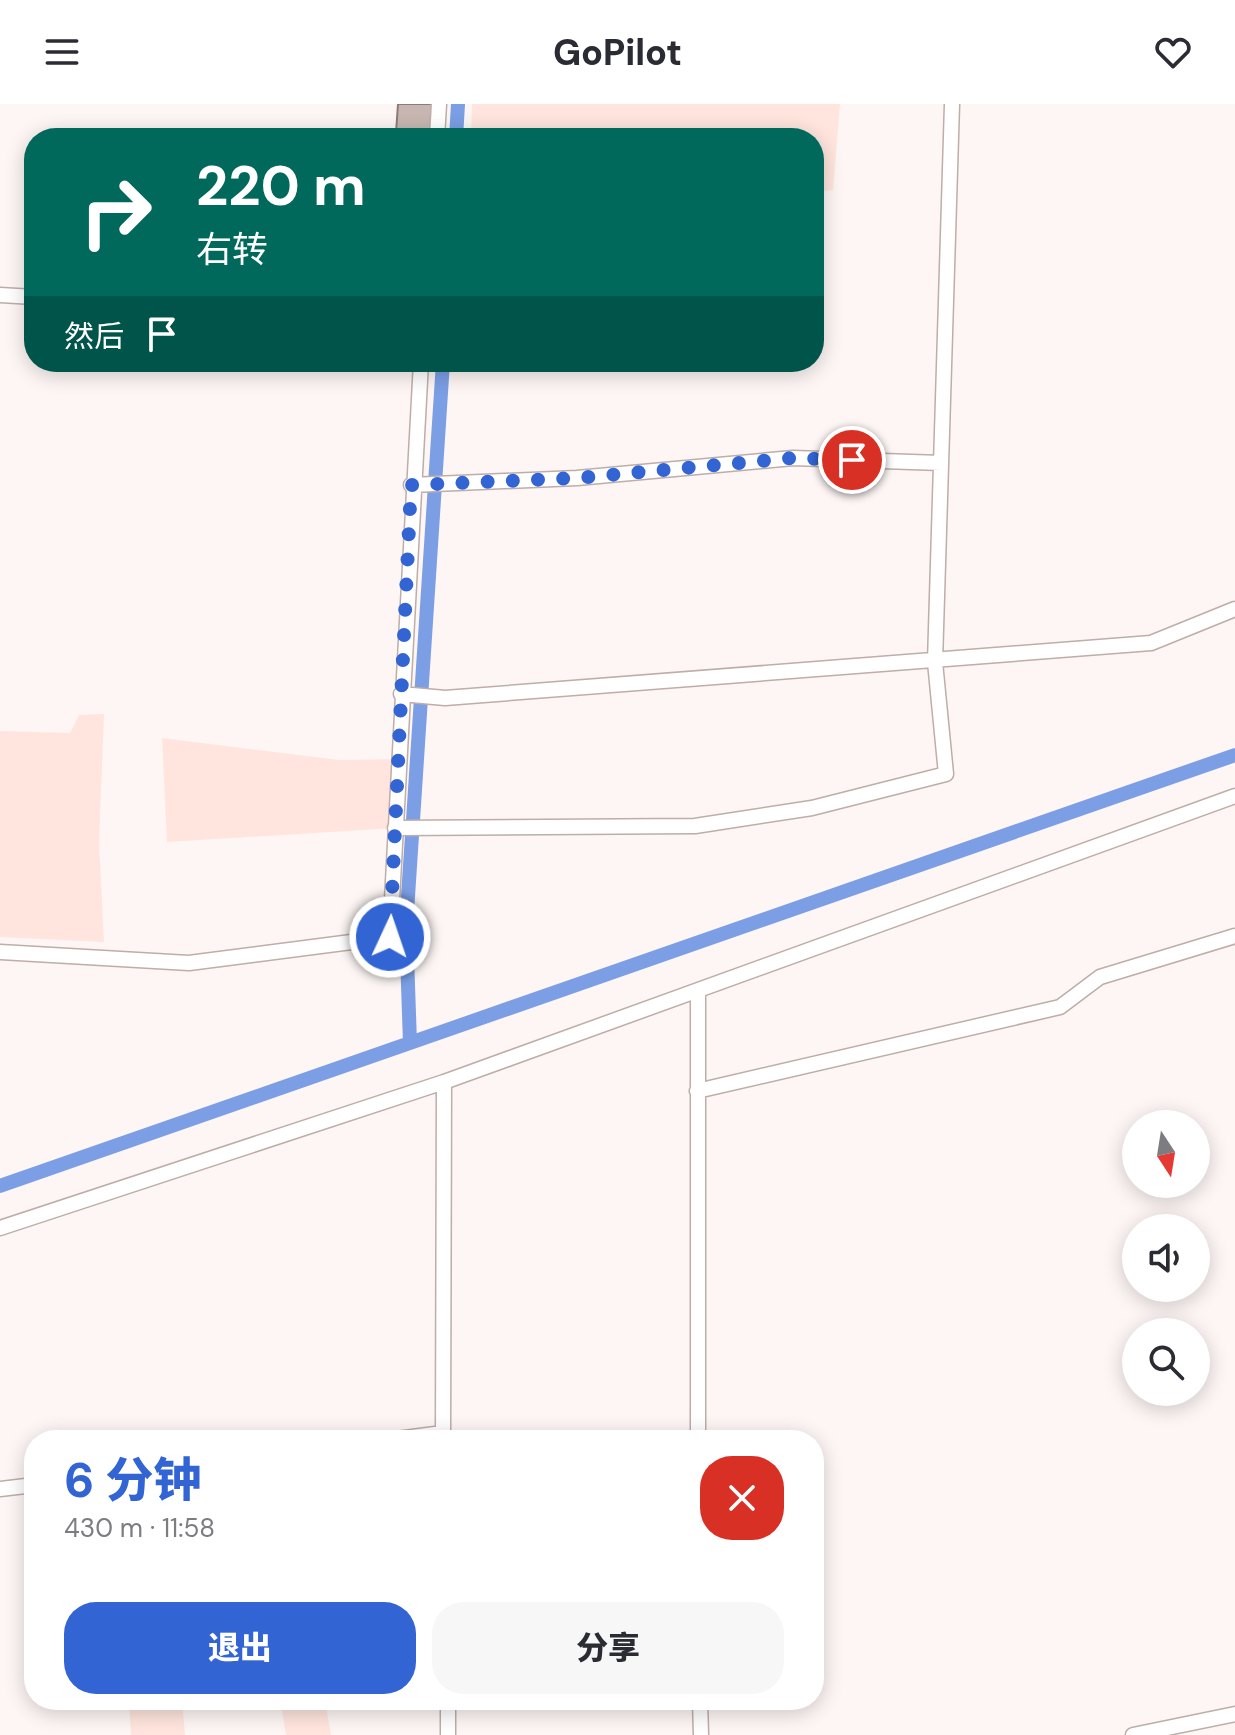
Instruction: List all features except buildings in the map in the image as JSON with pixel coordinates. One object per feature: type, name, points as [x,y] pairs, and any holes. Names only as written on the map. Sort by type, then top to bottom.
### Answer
[{"type":"street","points":[[438,128],[439,104]]},
{"type":"street","points":[[395,828],[695,826],[812,808],[946,774],[935,659],[952,104]]},
{"type":"street","points":[[0,295],[24,296]]},
{"type":"street","points":[[0,952],[189,963],[390,937],[420,372]]},
{"type":"street","points":[[412,485],[577,478],[793,458],[941,463]]},
{"type":"street","points":[[401,694],[445,698],[1151,643],[1235,609]]},
{"type":"street","points":[[0,1228],[444,1082],[1235,796]]},
{"type":"street","points":[[697,1091],[1060,1007],[1100,977],[1235,936]]},
{"type":"street","points":[[698,992],[698,1430]]},
{"type":"street","points":[[443,1430],[444,1082]]},
{"type":"street","points":[[0,1489],[24,1486]]},
{"type":"street","points":[[448,1710],[448,1735]]},
{"type":"street","points":[[700,1710],[701,1735]]},
{"type":"street","points":[[1133,1735],[1235,1714]]},
{"type":"shaded area","points":[[472,104],[840,104],[833,190],[824,191],[824,128],[471,128]]},
{"type":"shaded area","points":[[104,714],[99,842],[104,942],[0,937],[0,731],[70,733],[79,715]]},
{"type":"shaded area","points":[[162,738],[339,760],[398,759],[395,828],[167,842]]},
{"type":"shaded area","points":[[130,1710],[183,1710],[185,1735],[131,1735]]},
{"type":"shaded area","points":[[282,1710],[327,1710],[331,1735],[286,1735]]},
{"type":"waterway","points":[[457,128],[458,104]]},
{"type":"waterway","points":[[410,1043],[406,927],[442,372]]},
{"type":"waterway","points":[[0,1186],[1235,755]]},
{"type":"route","points":[[390,937],[411,485],[577,478],[793,458],[852,460]]}]
